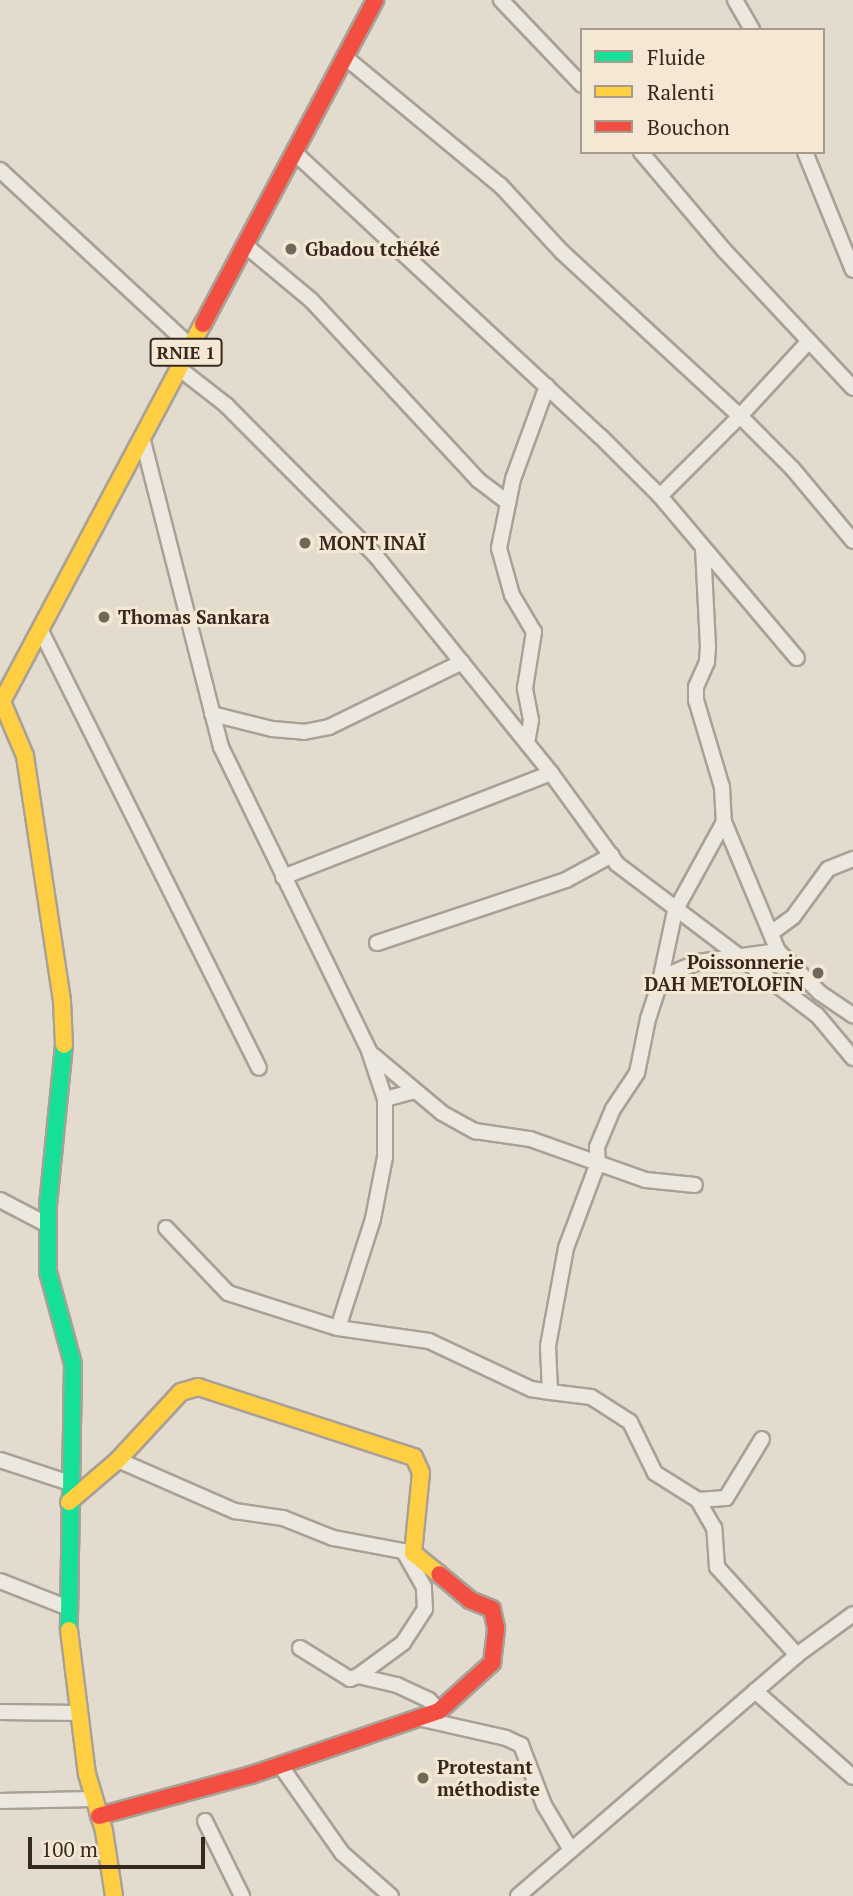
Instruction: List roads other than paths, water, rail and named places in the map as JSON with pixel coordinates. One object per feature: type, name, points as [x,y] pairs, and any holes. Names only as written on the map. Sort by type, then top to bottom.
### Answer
[{"type":"main road","name":"RNIE 1","points":[[1,701],[143,441],[180,369],[188,345],[245,245],[375,0]]},
{"type":"main road","points":[[1,701],[25,756],[62,1001],[65,1062],[48,1225],[48,1272],[73,1364],[66,1607],[93,1798],[114,1896]]},
{"type":"main road","points":[[69,1502],[118,1460],[189,1387],[396,1448],[414,1457],[421,1473],[409,1552],[458,1592],[494,1614],[492,1663],[439,1711],[422,1719],[280,1765],[99,1816]]},
{"type":"street","points":[[500,0],[580,83]]},
{"type":"street","points":[[735,0],[751,28]]},
{"type":"street","points":[[345,57],[500,186],[562,252],[740,416],[792,468],[853,541]]},
{"type":"street","points":[[294,152],[547,386],[660,496],[797,658]]},
{"type":"street","points":[[643,154],[807,342],[853,388]]},
{"type":"street","points":[[806,154],[853,270]]},
{"type":"street","points":[[0,170],[188,345]]},
{"type":"street","points":[[245,245],[311,300],[478,480],[508,503]]},
{"type":"street","points":[[660,496],[740,416],[807,342]]},
{"type":"street","points":[[180,369],[226,405],[376,556],[551,773],[627,874],[817,1015],[853,1058]]},
{"type":"street","points":[[527,743],[531,720],[525,688],[535,644],[534,632],[502,569],[499,548],[508,503],[547,386]]},
{"type":"street","points":[[143,441],[221,747],[369,1051],[385,1099],[385,1157],[373,1219],[338,1328]]},
{"type":"street","points":[[703,548],[708,647],[696,700],[722,787],[724,822],[778,951],[820,993],[853,1016]]},
{"type":"street","points":[[41,631],[259,1068]]},
{"type":"street","points":[[212,714],[272,729],[304,732],[329,727],[462,662]]},
{"type":"street","points":[[283,877],[551,773]]},
{"type":"street","points":[[550,1392],[551,1315],[566,1248],[598,1163],[597,1147],[613,1109],[637,1073],[675,911],[724,822]]},
{"type":"street","points":[[377,943],[566,880],[612,855]]},
{"type":"street","points":[[771,933],[793,917],[828,869],[853,859]]},
{"type":"street","points":[[659,986],[680,968],[734,955],[778,951]]},
{"type":"street","points":[[369,1051],[415,1091],[475,1131],[530,1139],[646,1181],[695,1185]]},
{"type":"street","points":[[385,1099],[415,1091]]},
{"type":"street","points":[[580,1155],[597,1147]]},
{"type":"street","points":[[0,1200],[48,1225]]},
{"type":"street","points":[[166,1228],[228,1293],[338,1328],[429,1340],[531,1388],[592,1397],[620,1412],[655,1473],[698,1500],[714,1528],[717,1567],[797,1655]]},
{"type":"street","points":[[714,1528],[726,1498],[762,1439]]},
{"type":"street","points":[[0,1460],[70,1483]]},
{"type":"street","points":[[118,1460],[235,1511],[283,1518],[333,1538],[409,1552],[424,1587],[425,1609],[403,1643],[350,1679],[300,1648]]},
{"type":"street","points":[[698,1500],[726,1498]]},
{"type":"street","points":[[0,1581],[66,1607]]},
{"type":"street","points":[[518,1896],[797,1655],[853,1614]]},
{"type":"street","points":[[358,1676],[397,1685],[429,1700],[439,1711]]},
{"type":"street","points":[[755,1691],[853,1777]]},
{"type":"street","points":[[0,1712],[79,1713]]},
{"type":"street","points":[[422,1719],[506,1738],[520,1745],[544,1805],[571,1850]]},
{"type":"street","points":[[280,1765],[342,1853],[391,1896]]},
{"type":"street","points":[[0,1801],[63,1803],[93,1798]]},
{"type":"street","points":[[205,1821],[242,1896]]},
{"type":"place","name":"Gbadou tchéké","points":[[291,249]]},
{"type":"place","name":"MONT INAÏ","points":[[305,543]]},
{"type":"place","name":"Thomas Sankara","points":[[104,617]]},
{"type":"place","name":"Poissonnerie DAH METOLOFIN","points":[[818,973]]},
{"type":"place","name":"Protestant méthodiste","points":[[423,1778]]}]
